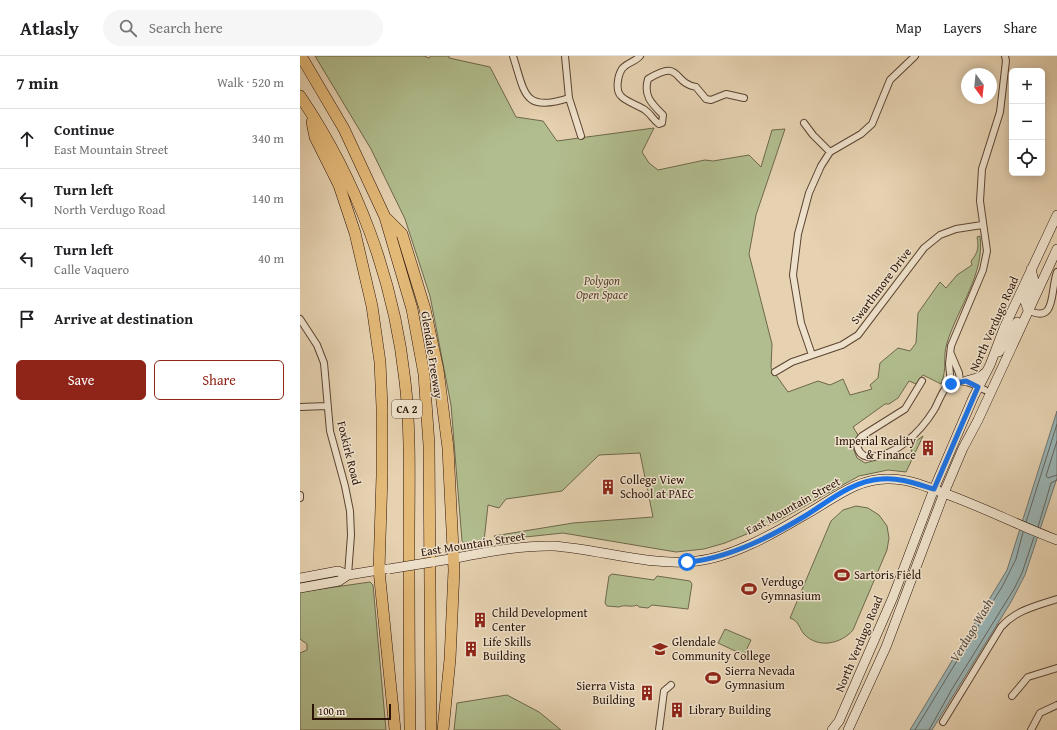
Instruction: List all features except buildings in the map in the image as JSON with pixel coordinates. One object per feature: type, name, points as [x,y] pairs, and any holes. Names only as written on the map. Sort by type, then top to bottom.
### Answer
[{"type":"highway","name":"Glendale Freeway","points":[[301,56],[344,129],[385,217],[412,309],[424,374],[429,445],[431,730]]},
{"type":"highway","name":"CA 2","points":[[300,96],[351,186],[369,229],[380,262],[401,350],[405,381],[410,465],[410,730]]},
{"type":"highway","points":[[308,108],[315,136],[339,185],[355,233],[372,306],[380,362],[384,570],[396,730]]},
{"type":"highway","points":[[385,217],[402,234],[419,287],[432,338],[448,448],[450,659],[443,730]]},
{"type":"main road","name":"North Verdugo Road","points":[[832,730],[838,726],[893,597],[934,489],[982,388],[1004,328],[1057,214]]},
{"type":"main road","name":"North Verdugo Road","points":[[848,729],[886,647],[944,493],[963,448],[975,426],[1057,249]]},
{"type":"main road","points":[[963,381],[980,377],[988,369],[1022,313],[1028,310],[1025,301],[1034,281],[1031,269]]},
{"type":"main road","points":[[975,426],[972,421],[982,388],[1000,361],[1008,354]]},
{"type":"main road","name":"East Mountain Street","points":[[348,575],[538,546],[568,548],[667,562],[698,561],[728,553],[763,538],[805,516],[846,490],[868,481],[881,479],[907,480],[934,489],[1057,540]]},
{"type":"main road","points":[[1042,534],[1057,544]]},
{"type":"main road","points":[[300,578],[338,571],[348,575]]},
{"type":"main road","points":[[300,588],[339,581],[348,575]]},
{"type":"main road","points":[[873,641],[886,647]]},
{"type":"street","points":[[513,56],[525,91],[534,101],[547,104],[569,98]]},
{"type":"street","points":[[564,56],[569,98],[581,136]]},
{"type":"street","points":[[640,56],[625,66],[621,71],[618,81],[618,91],[621,96],[647,112],[659,124],[662,123],[663,115],[647,96],[646,88],[648,79],[667,70],[673,71],[690,86],[696,87],[706,100],[711,100],[726,94],[744,98]]},
{"type":"street","points":[[812,355],[801,323],[796,302],[793,275],[795,252],[809,193],[821,166],[830,152],[861,134],[872,124],[890,80],[915,56]]},
{"type":"street","points":[[951,384],[949,364],[951,346],[983,270],[987,251],[982,225],[980,201],[982,169],[1000,112],[1006,61],[1005,56]]},
{"type":"street","points":[[804,123],[813,135],[830,152]]},
{"type":"street","name":"Swarthmore Drive","points":[[775,372],[792,362],[842,345],[858,335],[924,248],[940,236],[956,229],[982,225]]},
{"type":"street","points":[[1028,310],[1038,314],[1045,313],[1051,311],[1055,306],[1057,299],[1054,286],[1057,272]]},
{"type":"street","name":"Foxkirk Road","points":[[300,319],[322,354],[332,439],[346,486],[350,511],[351,535],[348,575]]},
{"type":"street","points":[[950,353],[963,381]]},
{"type":"street","points":[[922,381],[905,409],[862,436],[857,442],[857,449],[861,454],[870,457],[902,446],[921,429],[943,392],[951,384],[963,381],[982,388]]},
{"type":"street","points":[[300,407],[327,406]]},
{"type":"street","points":[[943,722],[1007,621],[1027,608],[1057,599]]},
{"type":"street","points":[[1012,696],[1028,677],[1057,668]]},
{"type":"street","points":[[659,730],[664,691],[671,685]]},
{"type":"street","points":[[1031,730],[1040,713],[1057,705]]},
{"type":"green space","name":"Polygon Open Space","points":[[315,56],[424,56],[429,58],[431,56],[449,56],[449,58],[490,67],[516,117],[543,121],[557,141],[654,128],[642,152],[649,163],[658,170],[705,160],[713,161],[749,155],[761,167],[772,130],[785,129],[756,215],[749,254],[772,344],[771,368],[788,392],[818,381],[830,385],[843,379],[850,395],[872,389],[870,385],[878,378],[880,363],[898,348],[910,351],[916,343],[918,313],[940,282],[946,288],[957,275],[972,265],[971,261],[977,250],[977,237],[980,236],[980,250],[975,277],[947,343],[944,373],[941,384],[923,375],[916,384],[909,381],[898,398],[889,404],[885,404],[853,427],[858,435],[852,445],[857,458],[865,463],[893,456],[903,459],[911,454],[912,444],[923,436],[906,472],[888,470],[859,476],[776,522],[725,543],[704,549],[676,552],[563,533],[497,540],[494,536],[573,523],[653,517],[640,453],[599,455],[562,491],[506,499],[499,508],[488,505],[484,541],[465,544],[462,541],[451,405],[430,296],[405,219],[371,149]]},
{"type":"green space","points":[[856,506],[868,508],[879,515],[887,526],[889,538],[887,550],[853,630],[842,639],[836,641],[829,643],[816,642],[804,634],[797,623],[790,618],[831,521],[843,510]]},
{"type":"green space","points":[[612,574],[654,580],[657,576],[690,581],[692,584],[688,609],[652,605],[648,608],[639,607],[637,605],[619,607],[607,606],[605,603],[609,576]]},
{"type":"green space","points":[[370,582],[373,585],[386,730],[300,730],[300,653],[307,650],[307,644],[300,639],[300,592]]},
{"type":"green space","points":[[725,629],[751,640],[744,655],[718,643]]},
{"type":"green space","points":[[507,695],[539,712],[561,730],[454,730],[457,703]]},
{"type":"water","name":"Verdugo Wash","points":[[1057,411],[1057,478],[1025,575],[1011,602],[932,730],[910,730],[1007,570]]},
{"type":"place","name":"Imperial Reality & Finance","points":[[928,448]]},
{"type":"place","name":"College View School at PAEC","points":[[608,487]]},
{"type":"place","name":"Sartoris Field","points":[[842,575]]},
{"type":"place","name":"Verdugo Gymnasium","points":[[749,589]]},
{"type":"place","name":"Child Development Center","points":[[480,620]]},
{"type":"place","name":"Life Skills Building","points":[[471,649]]},
{"type":"place","name":"Glendale Community College","points":[[660,649]]},
{"type":"place","name":"Sierra Nevada Gymnasium","points":[[713,678]]},
{"type":"place","name":"Sierra Vista Building","points":[[647,693]]},
{"type":"place","name":"Library Building","points":[[677,710]]},
{"type":"route","points":[[687,562],[709,559],[728,553],[763,538],[805,516],[846,490],[868,481],[881,479],[907,480],[934,489],[978,387],[966,381],[951,384]]}]
